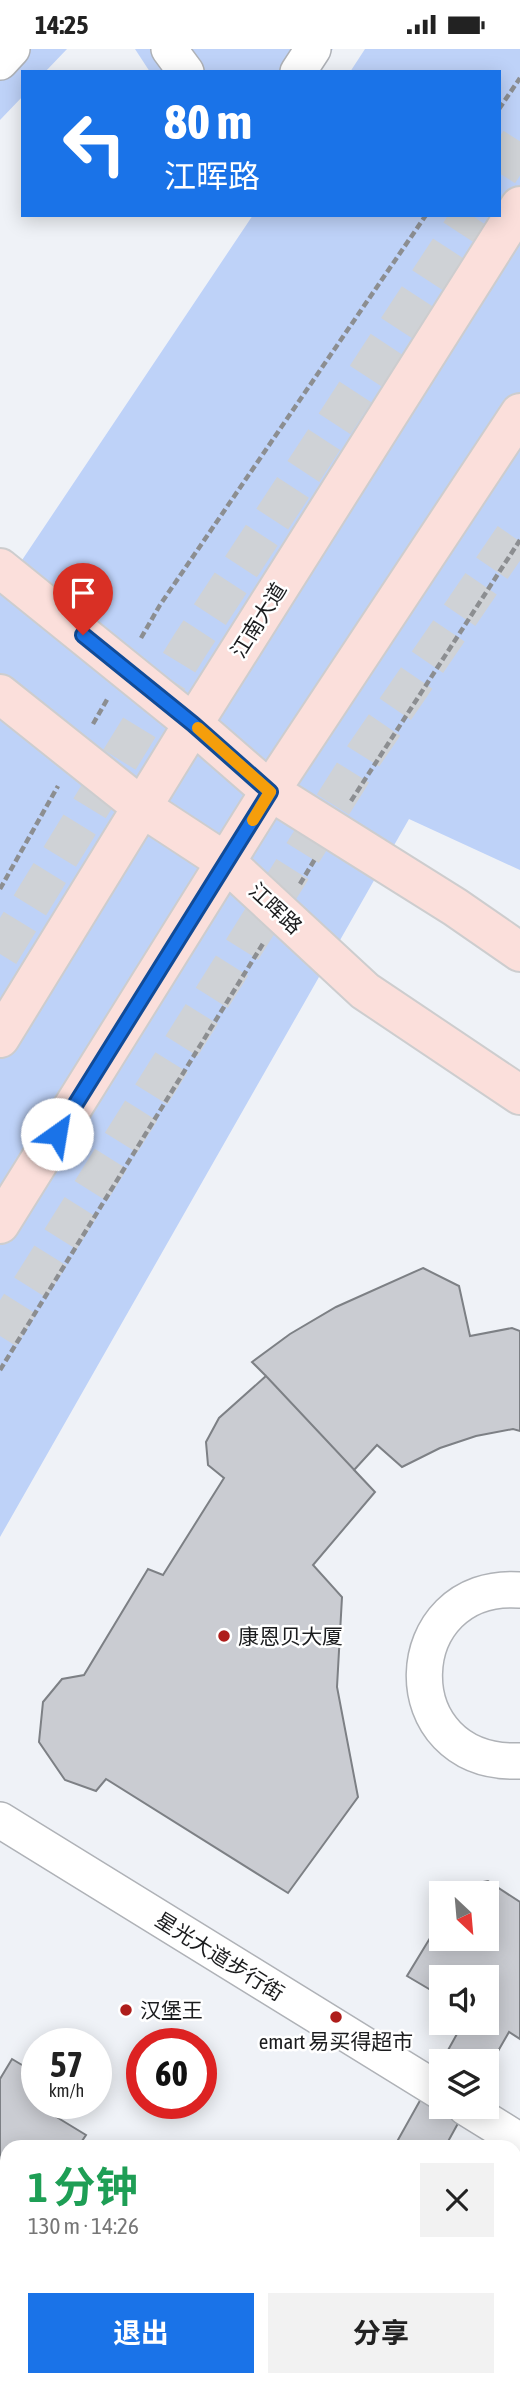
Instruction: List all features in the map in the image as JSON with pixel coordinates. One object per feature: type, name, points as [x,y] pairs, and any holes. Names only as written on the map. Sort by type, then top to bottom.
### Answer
[{"type":"main road","name":"江南大道","points":[[0,1038],[193,724],[520,206]]},
{"type":"main road","points":[[0,1224],[270,792],[520,413]]},
{"type":"main road","points":[[0,568],[193,724],[270,792],[455,907],[520,952]]},
{"type":"main road","name":"江晖路","points":[[0,694],[143,808],[227,863],[365,991],[520,1095]]},
{"type":"street","points":[[0,62],[12,49]]},
{"type":"street","points":[[169,49],[185,70]]},
{"type":"street","points":[[299,70],[313,49]]},
{"type":"street","points":[[520,1590],[504,1589],[478,1595],[454,1609],[437,1629],[426,1654],[423,1683],[431,1712],[448,1736],[472,1754],[500,1762],[520,1761]]},
{"type":"street","name":"星光大道步行街","points":[[0,1820],[429,2085]]},
{"type":"street","points":[[484,2119],[518,2140]]},
{"type":"path","points":[[501,106],[520,78]]},
{"type":"path","points":[[0,889],[160,605],[425,217]]},
{"type":"path","points":[[0,1370],[281,913],[520,540]]},
{"type":"shaded area","points":[[0,49],[67,49],[47,70],[21,70],[21,98],[0,120]]},
{"type":"shaded area","points":[[135,49],[333,49],[319,70],[149,70]]},
{"type":"shaded area","points":[[365,49],[520,49],[520,870],[409,819],[0,1537],[0,593],[252,217],[501,217],[501,70],[351,70]]},
{"type":"building","name":"康恩贝大厦","points":[[423,1268],[459,1286],[470,1336],[512,1328],[520,1331],[520,1431],[513,1429],[476,1436],[440,1448],[402,1467],[377,1445],[354,1470],[375,1492],[313,1565],[342,1597],[337,1687],[358,1797],[288,1893],[106,1779],[96,1791],[65,1780],[39,1742],[43,1702],[62,1679],[84,1675],[148,1569],[163,1575],[224,1478],[208,1465],[206,1442],[219,1418],[266,1376],[252,1362],[290,1334],[336,1307]]},
{"type":"building","name":"康恩贝大厦","points":[[266,1376],[375,1492],[313,1565],[342,1597],[337,1687],[358,1797],[288,1893],[106,1779],[96,1791],[65,1780],[39,1742],[43,1702],[62,1679],[84,1675],[148,1569],[163,1575],[224,1478],[208,1465],[206,1442],[219,1418]]},
{"type":"building","points":[[499,1888],[520,1902],[520,2039],[509,2032],[499,2049],[449,2049],[456,2035],[499,2035],[499,1965],[429,1965],[429,1989],[407,1976],[429,1940],[429,1951],[499,1951]]},
{"type":"building","points":[[12,2059],[21,2064],[21,2119],[60,2119],[86,2135],[83,2140],[0,2140],[0,2079]]},
{"type":"building","points":[[429,2084],[429,2119],[460,2119],[449,2140],[398,2140]]},
{"type":"tunnel","points":[[501,170],[520,140]]},
{"type":"tunnel","points":[[0,954],[190,645],[470,217]]},
{"type":"tunnel","points":[[0,1336],[364,755],[520,527]]},
{"type":"slow traffic","points":[[198,728],[270,792],[253,820]]},
{"type":"place","name":"康恩贝大厦","points":[[224,1636]]},
{"type":"place","name":"汉堡王","points":[[126,2010]]},
{"type":"place","name":"emart 易买得超市","points":[[336,2017]]},
{"type":"route","points":[[57,1134],[270,792],[193,724],[83,635]]}]
